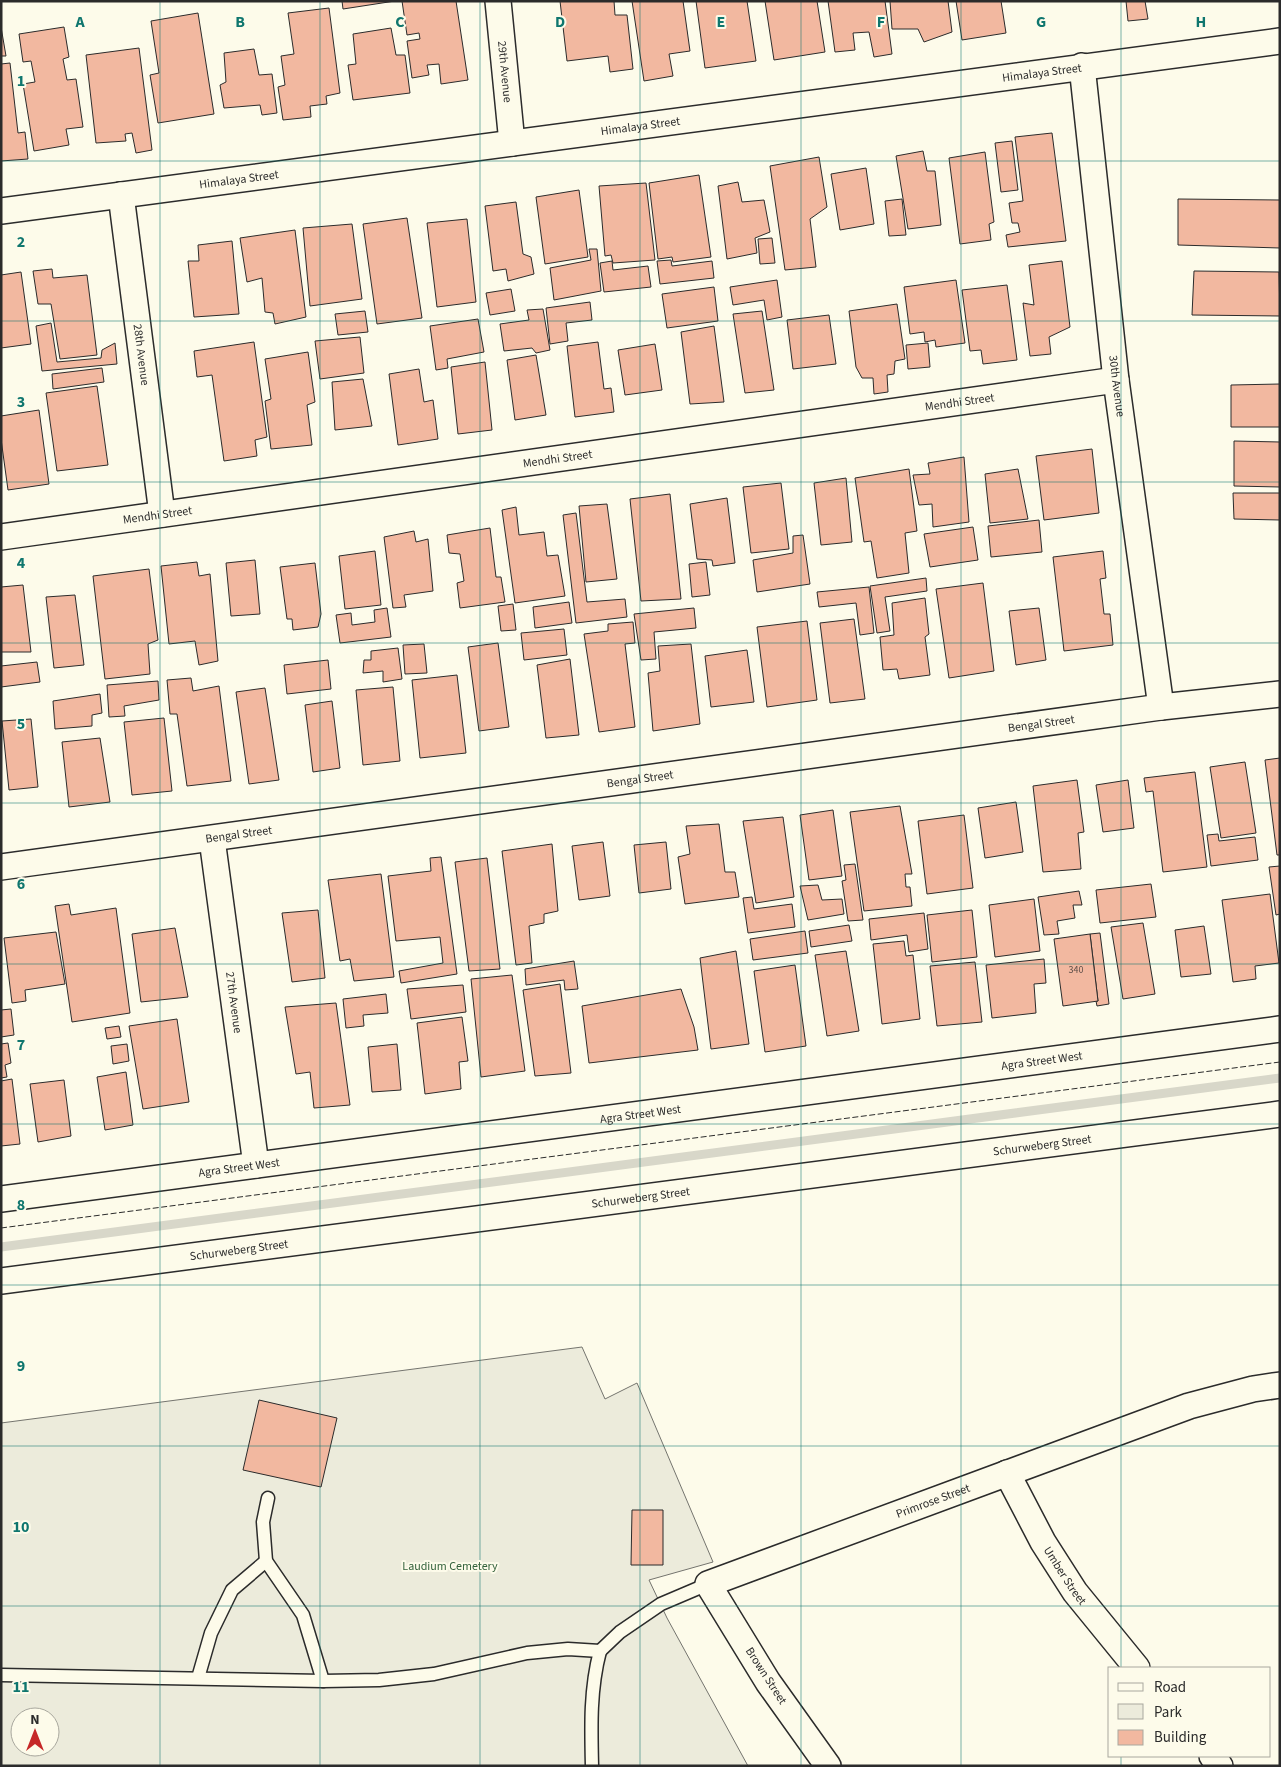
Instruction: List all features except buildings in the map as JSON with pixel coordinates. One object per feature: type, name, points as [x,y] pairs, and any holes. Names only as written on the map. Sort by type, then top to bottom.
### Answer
[{"type":"street","name":"29th Avenue","points":[[498,1],[512,143]]},
{"type":"street","name":"Himalaya Street","points":[[1,211],[1280,41]]},
{"type":"street","name":"30th Avenue","points":[[1082,66],[1116,380],[1160,707]]},
{"type":"street","name":"28th Avenue","points":[[121,195],[162,514]]},
{"type":"street","name":"Mendhi Street","points":[[1,536],[1116,380]]},
{"type":"street","name":"Bengal Street","points":[[1,867],[1160,707],[1280,694]]},
{"type":"street","name":"27th Avenue","points":[[212,839],[256,1165]]},
{"type":"street","name":"Agra Street West","points":[[1,1199],[1280,1029]]},
{"type":"street","name":"Schurweberg Street","points":[[1,1281],[1280,1114]]},
{"type":"street","name":"Primrose Street","points":[[708,1584],[1189,1406],[1253,1389],[1280,1385]]},
{"type":"street","name":"Umber Street","points":[[1007,1473],[1043,1542],[1075,1592],[1136,1667]]},
{"type":"street","name":"Brown Street","points":[[708,1584],[768,1682],[828,1766]]},
{"type":"lane","points":[[268,1498],[263,1522],[266,1561],[303,1615],[323,1681]]},
{"type":"lane","points":[[198,1678],[211,1633],[232,1590],[266,1561]]},
{"type":"lane","name":"Primrose Street","points":[[600,1651],[620,1632],[660,1604],[708,1584]]},
{"type":"lane","points":[[1,1675],[323,1681],[379,1680],[434,1674],[527,1653],[568,1649],[600,1651],[594,1673],[592,1698],[592,1766]]},
{"type":"green space","name":"Laudium Cemetery","points":[[582,1347],[605,1399],[637,1383],[713,1562],[649,1580],[667,1618],[748,1766],[1,1766],[1,1423]]},
{"type":"waterway","points":[[1,1247],[1280,1078]]},
{"type":"fence","points":[[1,1228],[1280,1062]]}]
